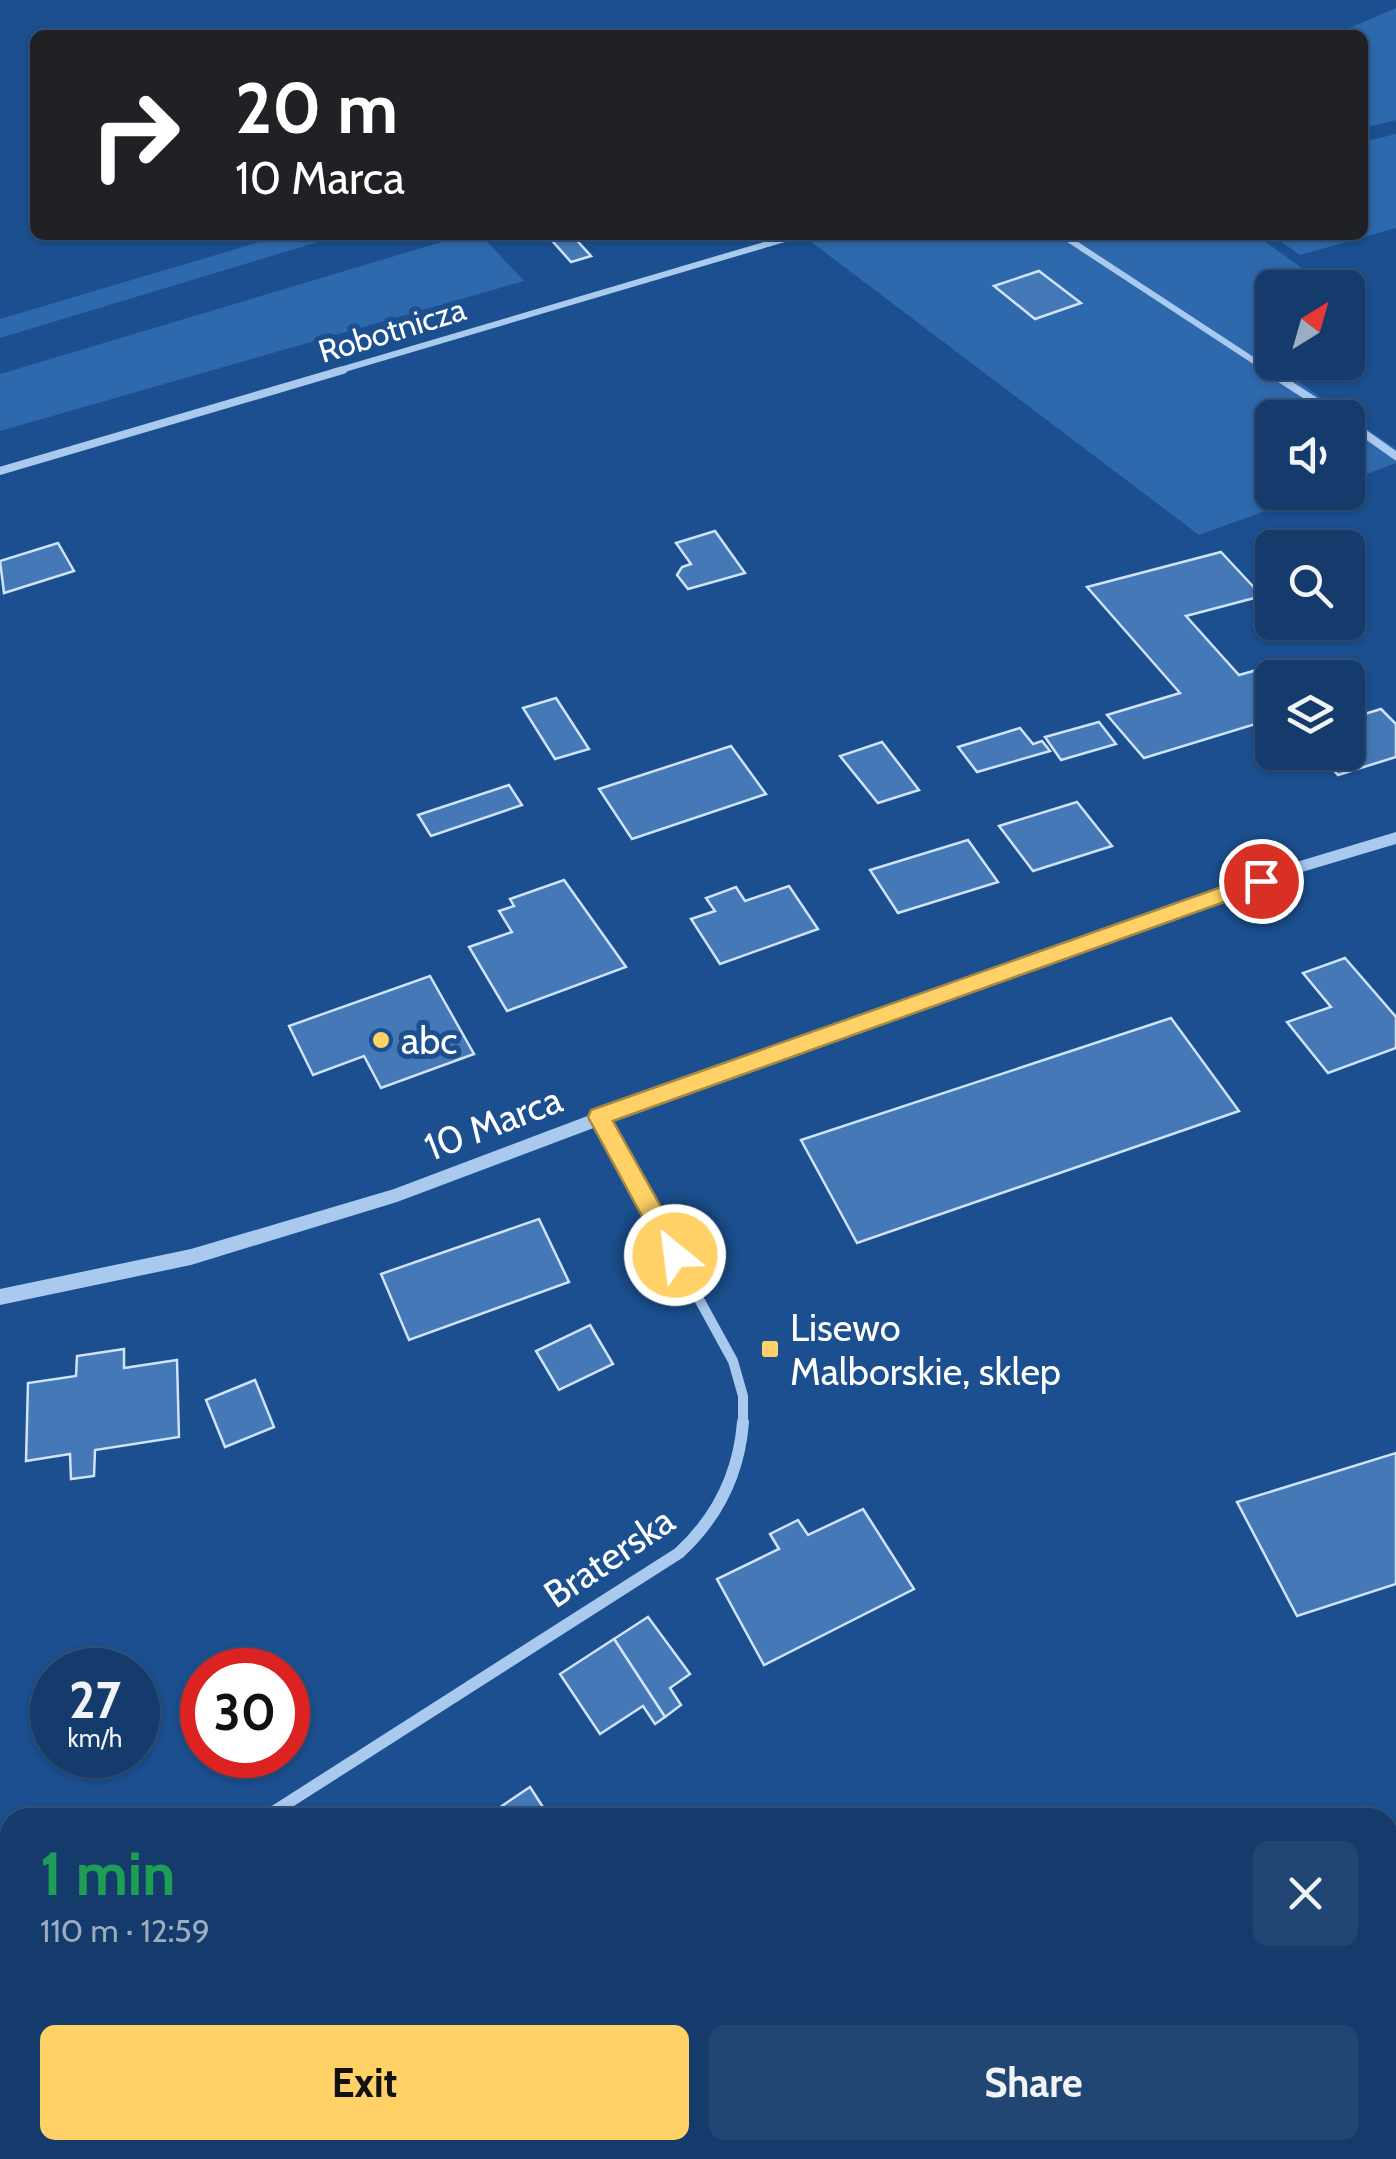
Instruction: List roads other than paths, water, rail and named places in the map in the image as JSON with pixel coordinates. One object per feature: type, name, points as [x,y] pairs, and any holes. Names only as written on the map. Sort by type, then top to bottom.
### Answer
[{"type":"street","name":"Robotnicza","points":[[0,470],[781,240]]},
{"type":"street","points":[[1070,240],[1314,400]]},
{"type":"street","points":[[1365,434],[1396,456]]},
{"type":"street","name":"10 Marca","points":[[0,1296],[191,1257],[397,1195],[599,1117],[1296,868],[1396,838]]},
{"type":"street","name":"Braterska","points":[[280,1808],[679,1553],[705,1530],[722,1500],[737,1462],[744,1394],[727,1351],[599,1117]]},
{"type":"place","name":"abc","points":[[381,1040]]},
{"type":"place","name":"Lisewo Malborskie, sklep","points":[[770,1349]]}]
